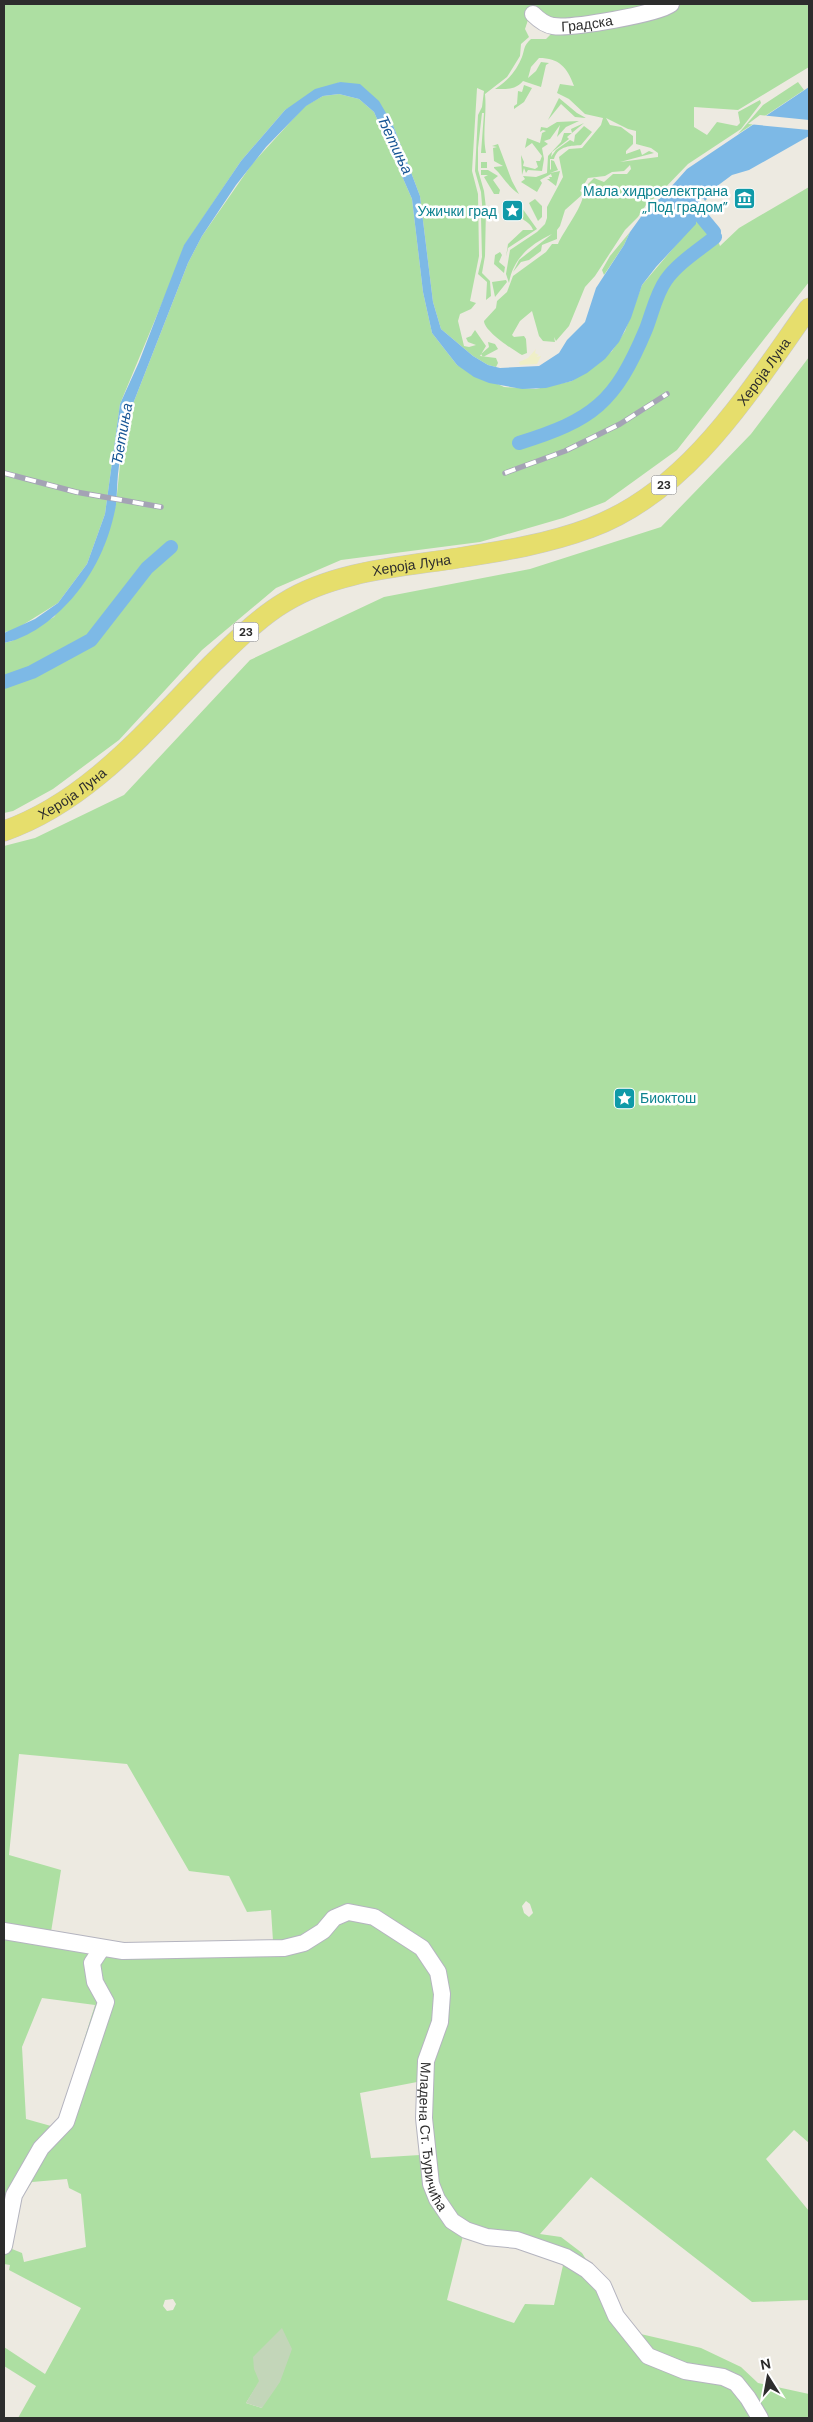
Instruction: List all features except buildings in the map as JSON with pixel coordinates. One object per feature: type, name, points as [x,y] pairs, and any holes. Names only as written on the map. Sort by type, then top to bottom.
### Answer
[{"type":"main road","name":"Хероја Луна","points":[[4,831],[41,815],[108,767],[245,633],[282,603],[302,592],[321,584],[374,572],[544,543],[592,528],[646,499],[683,468],[712,437],[809,308]]},
{"type":"street","name":"Градска","points":[[533,14],[550,25],[565,27],[643,14],[663,9],[671,4]]},
{"type":"street","name":"Младена Ст. Ђуричића","points":[[4,1931],[123,1951],[284,1948],[304,1943],[323,1931],[334,1918],[348,1912],[374,1917],[422,1948],[438,1972],[442,1994],[440,2022],[426,2061],[424,2118],[430,2184],[437,2199],[452,2221],[466,2230],[487,2237],[517,2240],[566,2257],[587,2270],[603,2286],[616,2316],[648,2356],[685,2371],[723,2377],[736,2383],[760,2418]]},
{"type":"street","points":[[4,2246],[14,2196],[41,2148],[66,2122],[98,2030],[106,2002],[95,1982],[92,1963],[102,1948]]},
{"type":"green space","points":[[4,4],[667,4],[588,20],[529,17],[525,29],[529,37],[521,44],[520,56],[507,77],[485,94],[484,138],[486,153],[481,153],[484,113],[482,113],[478,148],[478,170],[484,191],[486,208],[485,256],[482,273],[490,281],[491,296],[486,300],[487,282],[478,274],[482,257],[481,217],[483,216],[481,192],[475,171],[478,115],[482,107],[484,91],[477,88],[472,171],[478,194],[479,256],[470,301],[476,303],[471,309],[460,314],[458,321],[464,346],[476,345],[468,342],[466,338],[471,336],[475,330],[486,346],[480,356],[496,358],[498,363],[496,367],[488,365],[473,356],[441,329],[433,302],[420,196],[393,125],[340,82],[285,110],[241,161],[184,246],[120,404],[105,514],[87,564],[58,603],[13,631],[4,632]]},
{"type":"green space","points":[[676,4],[809,4],[809,67],[738,110],[694,107],[694,127],[707,135],[717,122],[737,126],[740,123],[738,112],[760,100],[761,103],[741,129],[688,164],[646,205],[638,217],[625,230],[595,276],[585,287],[569,326],[556,341],[554,337],[555,342],[543,341],[539,336],[532,311],[520,321],[512,335],[514,337],[524,336],[526,339],[527,353],[522,355],[494,335],[485,325],[484,321],[496,308],[497,301],[507,292],[513,276],[546,252],[552,244],[558,244],[580,205],[583,194],[565,210],[557,230],[557,239],[542,245],[541,251],[529,260],[521,262],[513,272],[519,260],[552,234],[530,247],[524,253],[514,266],[509,283],[506,274],[510,250],[537,232],[545,224],[547,207],[563,177],[559,157],[569,149],[582,148],[601,125],[603,118],[585,114],[569,99],[557,93],[560,84],[574,86],[561,65],[546,58],[539,58],[531,67],[528,78],[536,71],[541,62],[549,63],[546,65],[541,87],[523,81],[507,89],[495,89],[504,83],[514,71],[520,62],[528,41],[531,39],[546,39],[552,33]],"holes":[[[606,118],[636,131],[636,144],[651,148],[658,153],[658,157],[620,162],[654,153],[649,151],[642,155],[640,149],[626,154],[626,151],[633,144],[633,136],[621,127],[610,125]],[[630,165],[631,169],[627,174],[613,174],[604,182],[594,178],[584,188],[583,193],[580,191],[588,178],[624,171]]]},
{"type":"green space","points":[[798,82],[804,90],[738,134],[763,105]]},
{"type":"green space","points":[[524,85],[532,88],[524,102],[514,109],[514,106],[517,104],[518,91],[522,92]]},
{"type":"green space","points":[[339,94],[359,99],[374,112],[412,199],[423,292],[432,333],[457,365],[504,387],[536,389],[572,381],[612,351],[625,331],[642,285],[698,219],[713,234],[665,273],[655,291],[631,352],[608,389],[596,402],[581,413],[564,422],[518,438],[520,447],[568,430],[602,410],[627,379],[638,358],[664,292],[676,274],[718,241],[720,246],[739,228],[809,187],[809,282],[677,450],[605,502],[563,518],[480,542],[341,560],[276,588],[202,650],[119,740],[53,789],[13,811],[4,813],[4,643],[12,641],[54,617],[103,548],[116,504],[123,435],[129,414],[188,263],[202,236],[252,164],[305,106],[323,96]]},
{"type":"green space","points":[[559,98],[586,118],[575,117],[561,104],[548,120]]},
{"type":"green space","points":[[579,121],[566,127],[557,137],[560,125],[550,139],[544,141],[548,144],[542,148],[544,159],[542,171],[528,170],[526,173],[524,168],[522,175],[521,155],[524,162],[523,166],[535,169],[538,167],[536,161],[540,161],[542,156],[532,143],[525,148],[527,138],[540,143],[542,133],[546,131],[540,132],[541,127],[547,128],[557,122]]},
{"type":"green space","points":[[584,123],[572,133],[571,129]]},
{"type":"green space","points":[[584,126],[592,132],[581,145],[562,149],[556,154],[554,159],[550,159],[550,170],[551,160],[554,161],[558,170],[550,173],[560,171],[556,186],[547,179],[552,177],[551,174],[540,180],[542,183],[537,192],[521,182],[525,179],[523,176],[536,177],[547,173],[548,156],[561,142],[564,133],[572,133],[567,137],[569,139],[552,152],[551,157],[556,150],[570,140],[574,142],[575,135]]},
{"type":"green space","points":[[498,144],[519,194],[511,188],[494,168],[503,166],[494,161],[493,148],[497,147],[492,146]]},
{"type":"green space","points":[[481,162],[487,162],[487,168],[481,168]]},
{"type":"green space","points":[[481,170],[488,170],[498,176],[493,180],[500,190],[499,194],[494,194],[484,177],[488,175],[481,175]]},
{"type":"green space","points":[[535,199],[542,206],[542,217],[538,221],[529,203]]},
{"type":"green space","points":[[522,208],[537,229],[508,248],[506,257],[508,244],[523,230],[533,230],[530,224],[518,214],[517,210]]},
{"type":"green space","points":[[630,232],[624,245],[604,275],[602,270],[610,256]]},
{"type":"green space","points":[[500,252],[502,255],[499,262],[505,267],[504,273],[494,264],[495,255]]},
{"type":"green space","points":[[506,280],[507,282],[495,297],[492,282]]},
{"type":"green space","points":[[488,342],[495,344],[498,349],[483,357],[481,354],[489,347]]},
{"type":"green space","points":[[809,357],[809,2143],[794,2130],[766,2159],[809,2211],[809,2300],[752,2302],[591,2177],[540,2234],[561,2237],[582,2253],[632,2332],[701,2348],[741,2367],[758,2383],[809,2394],[809,2418],[18,2418],[36,2386],[4,2366],[4,2347],[45,2374],[81,2308],[9,2270],[10,2265],[4,2264],[4,846],[35,838],[124,795],[250,660],[384,597],[530,569],[661,527],[751,434]],"holes":[[[19,1754],[127,1764],[189,1871],[229,1876],[247,1912],[271,1910],[273,1941],[125,1946],[51,1932],[61,1870],[9,1855]],[[526,1901],[530,1904],[533,1913],[529,1917],[524,1913],[522,1906]],[[42,1998],[95,2005],[59,2120],[51,2126],[26,2119],[22,2047]],[[417,2082],[420,2155],[371,2158],[360,2093]],[[67,2179],[69,2188],[81,2194],[86,2247],[24,2262],[22,2253],[12,2249],[20,2200],[32,2182]],[[463,2236],[513,2243],[564,2261],[554,2305],[525,2304],[514,2323],[447,2300]],[[173,2299],[176,2304],[173,2310],[167,2311],[163,2306],[165,2300]],[[260,2381],[262,2408],[246,2403]]]},
{"type":"sand","points":[[536,349],[535,353],[539,355],[536,357],[541,356],[537,364],[520,365],[519,362],[528,358]]},
{"type":"shaded area","points":[[282,2328],[292,2349],[280,2382],[262,2408],[246,2403],[259,2381],[254,2369],[253,2357]]},
{"type":"water","name":"Ђетиња","points":[[340,82],[360,84],[379,101],[393,125],[420,196],[433,302],[441,329],[473,356],[488,365],[500,368],[539,366],[559,353],[567,340],[585,322],[596,288],[624,245],[630,232],[648,207],[662,197],[687,169],[809,87],[809,136],[749,170],[732,175],[705,195],[707,199],[705,201],[703,198],[696,204],[696,224],[642,285],[631,318],[619,342],[605,359],[587,373],[572,381],[546,388],[522,389],[489,383],[474,377],[457,365],[432,333],[423,292],[412,199],[374,112],[359,99],[339,94],[323,96],[306,106],[266,147],[236,185],[202,236],[188,263],[129,414],[120,459],[113,520],[109,534],[90,574],[72,598],[50,620],[28,634],[4,643],[4,633],[35,619],[58,603],[87,564],[105,514],[120,404],[139,362],[184,245],[241,161],[285,110],[315,89]]},
{"type":"pier","points":[[760,115],[809,120],[809,130],[748,124]]},
{"type":"waterway","points":[[687,194],[699,214],[714,232]]},
{"type":"waterway","points":[[519,443],[566,426],[599,405],[612,392],[635,354],[666,280],[683,262],[715,237]]},
{"type":"waterway","points":[[4,682],[32,672],[91,640],[147,568],[171,547]]},
{"type":"railway","points":[[505,473],[565,451],[620,424],[667,394]]},
{"type":"railway","points":[[4,473],[76,492],[161,507]]},
{"type":"place","name":"Мала хидроелектрана „Под градом”","points":[[744,199]]},
{"type":"place","name":"Ужички град","points":[[513,211]]},
{"type":"place","name":"Биоктош","points":[[624,1098]]}]
